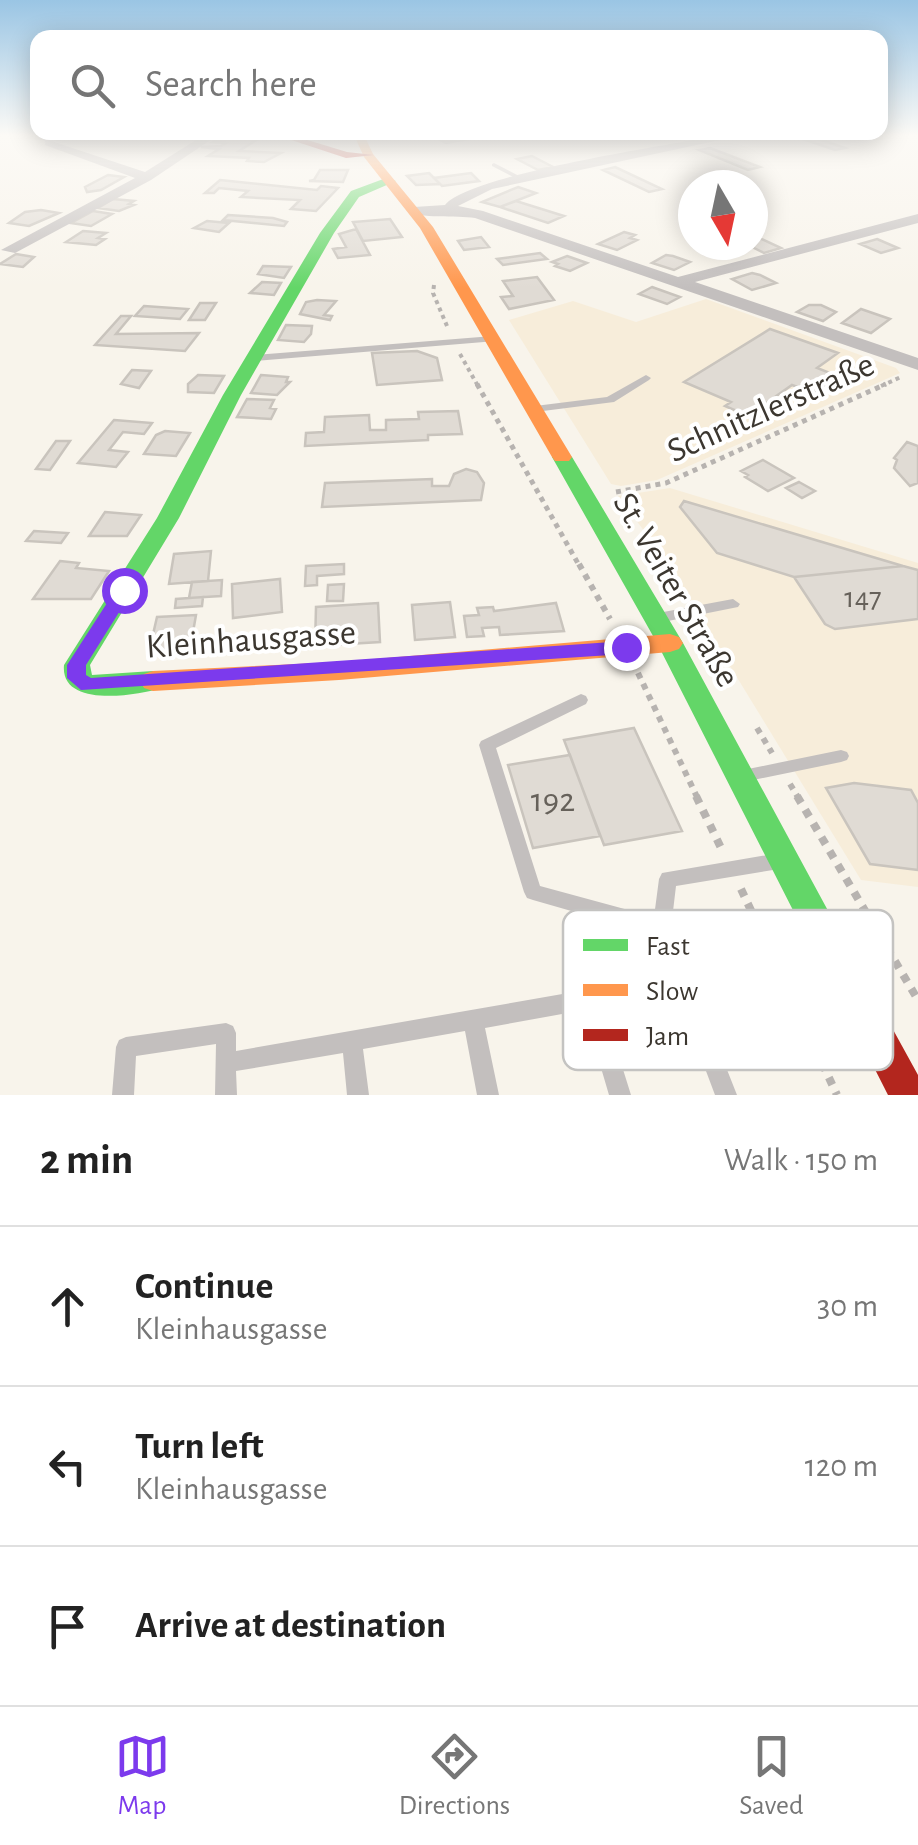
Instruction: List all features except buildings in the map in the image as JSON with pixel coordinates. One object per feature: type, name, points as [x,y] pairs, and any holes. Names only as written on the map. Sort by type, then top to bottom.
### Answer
[{"type":"street","points":[[9,250],[129,186]]},
{"type":"street","name":"Kleinhausgasse","points":[[376,186],[355,194],[327,233],[253,358],[168,518],[77,665],[76,678],[88,685],[300,673],[670,642]]},
{"type":"street","name":"St. Veiter Straße","points":[[394,186],[414,211],[493,339],[670,642],[811,910]]},
{"type":"street","points":[[449,209],[464,195],[496,186]]},
{"type":"street","points":[[414,211],[449,209],[478,214],[918,367]]},
{"type":"street","points":[[680,282],[918,218]]},
{"type":"street","name":"St. Veiter Straße","points":[[893,1066],[908,1095]]},
{"type":"lane","points":[[253,358],[493,339]]},
{"type":"lane","points":[[533,409],[610,400],[646,378]]},
{"type":"lane","points":[[656,618],[733,604]]},
{"type":"lane","points":[[581,700],[487,746],[533,892],[598,910]]},
{"type":"lane","points":[[740,776],[842,756]]},
{"type":"lane","points":[[664,910],[668,880],[785,860]]},
{"type":"lane","points":[[226,1063],[563,1004]]},
{"type":"lane","points":[[472,1020],[488,1095]]},
{"type":"lane","points":[[123,1095],[126,1046],[226,1033],[226,1095]]},
{"type":"lane","points":[[352,1040],[358,1095]]},
{"type":"lane","points":[[612,1070],[620,1095]]},
{"type":"lane","points":[[716,1070],[726,1095]]},
{"type":"path","name":"Schnitzlerstraße","points":[[583,498],[666,483],[918,367]]},
{"type":"shaded area","points":[[706,299],[896,368],[900,373],[657,480],[611,484],[509,320],[573,301],[636,322]]},
{"type":"shaded area","points":[[670,488],[918,563],[918,887],[861,880],[662,555],[618,496]]},
{"type":"traffic: fast","points":[[153,681],[88,685],[76,678],[77,665],[168,518],[232,395],[327,233],[355,194],[376,186]]},
{"type":"traffic: fast","points":[[562,457],[670,643],[810,910]]},
{"type":"traffic: slow","points":[[393,186],[426,227],[562,457]]},
{"type":"traffic: slow","points":[[153,681],[339,671],[670,643]]},
{"type":"traffic: jam","points":[[893,1067],[908,1095]]},
{"type":"route","points":[[124,590],[77,665],[76,678],[88,685],[626,647]]}]
